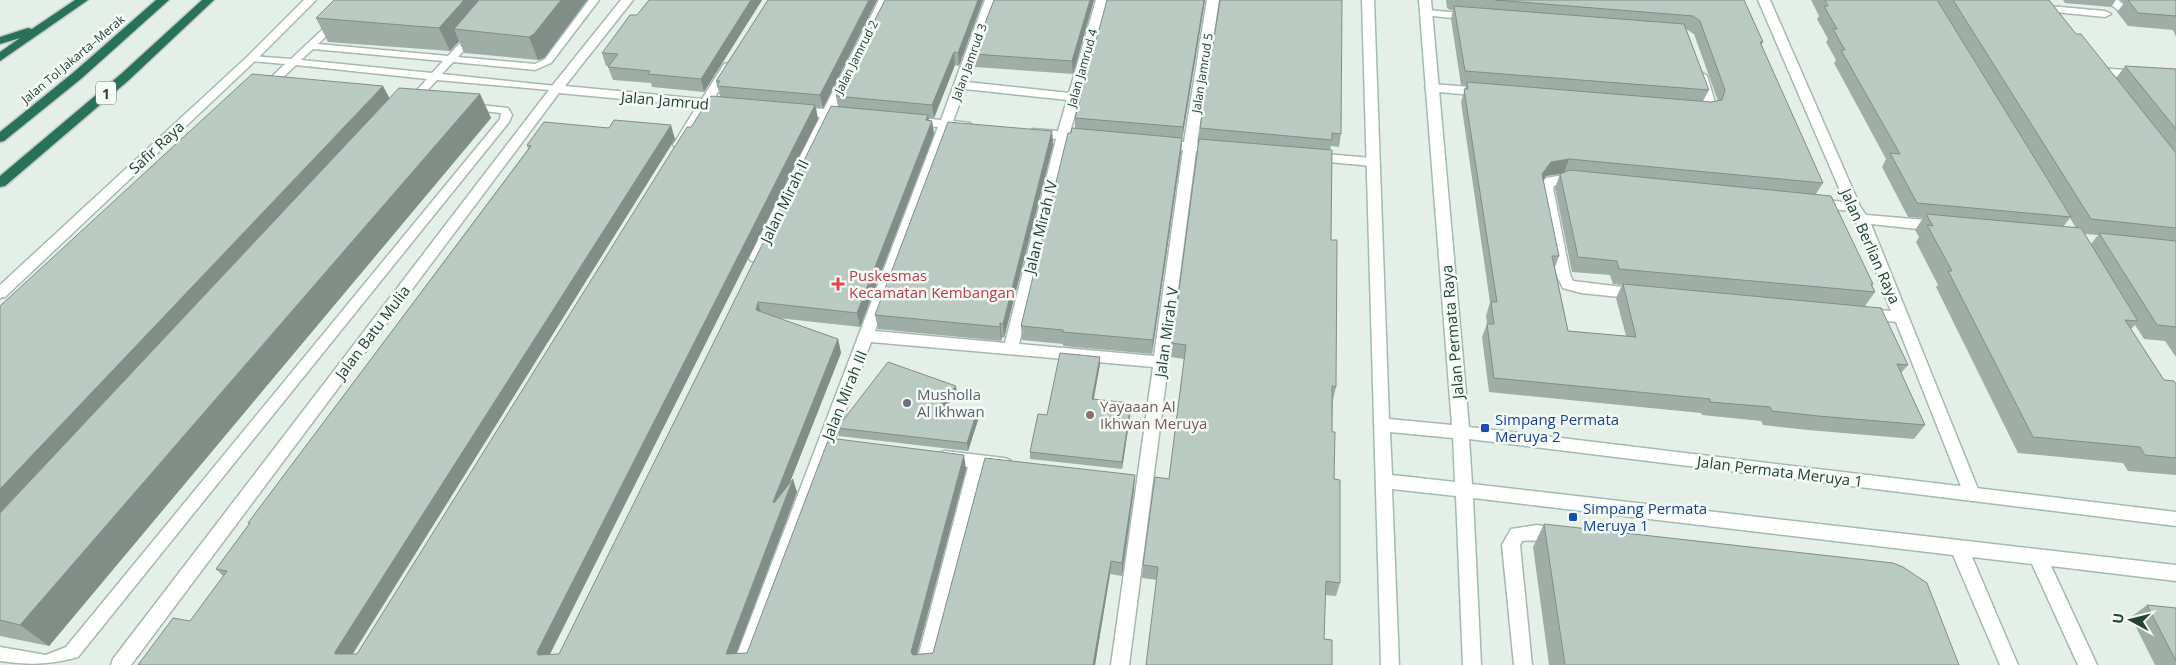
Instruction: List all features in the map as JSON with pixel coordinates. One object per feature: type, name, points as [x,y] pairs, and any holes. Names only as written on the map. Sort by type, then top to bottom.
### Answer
[{"type":"highway","points":[[0,57],[82,0]]},
{"type":"highway","name":"Jalan Tol Jakarta–Merak","points":[[0,138],[78,75],[163,0]]},
{"type":"highway","name":"1","points":[[0,183],[125,77],[208,0]]},
{"type":"highway","points":[[0,41],[50,22]]},
{"type":"street","name":"Safir Raya","points":[[0,293],[252,58],[310,0]]},
{"type":"street","name":"Jalan Batu Mulia","points":[[120,665],[556,89],[627,0]]},
{"type":"street","name":"Jalan Jamrud 2","points":[[827,113],[885,0]]},
{"type":"street","name":"Jalan Jamrud 3","points":[[946,124],[991,0]]},
{"type":"street","name":"Jalan Jamrud 4","points":[[1063,136],[1102,0]]},
{"type":"street","name":"Jalan Jamrud 5","points":[[1191,147],[1213,0]]},
{"type":"street","points":[[1368,0],[1390,665]]},
{"type":"street","name":"Jalan Berlian Raya","points":[[1764,0],[1854,207],[1862,219],[1972,494]]},
{"type":"street","points":[[2110,0],[2122,8]]},
{"type":"street","points":[[2045,5],[2105,14]]},
{"type":"street","points":[[2045,5],[2060,23]]},
{"type":"street","points":[[1426,7],[1484,18]]},
{"type":"street","name":"Jalan Permata Raya","points":[[1426,7],[1431,88],[1461,432],[1472,665]]},
{"type":"street","points":[[670,160],[735,56]]},
{"type":"street","points":[[1685,109],[1711,109],[1711,104],[1695,61]]},
{"type":"street","points":[[2110,87],[2096,69],[2176,78]]},
{"type":"street","points":[[960,85],[1074,97]]},
{"type":"street","points":[[1431,88],[1499,93]]},
{"type":"street","name":"Jalan Jamrud","points":[[556,89],[743,107]]},
{"type":"street","points":[[780,110],[857,116]]},
{"type":"street","name":"Jalan Mirah II","points":[[748,274],[827,113]]},
{"type":"street","points":[[897,120],[976,127]]},
{"type":"street","name":"Jalan Mirah III","points":[[742,665],[946,124]]},
{"type":"street","points":[[1024,132],[1102,139]]},
{"type":"street","name":"Jalan Mirah IV","points":[[1011,347],[1063,136]]},
{"type":"street","points":[[1151,143],[1229,150]]},
{"type":"street","name":"Jalan Mirah V","points":[[1120,665],[1191,147]]},
{"type":"street","points":[[1296,155],[1372,162]]},
{"type":"street","points":[[1593,182],[1564,179],[1551,181],[1546,188],[1564,274],[1568,284],[1581,288],[1649,294]]},
{"type":"street","points":[[1806,202],[1854,207]]},
{"type":"street","points":[[1862,219],[1948,227]]},
{"type":"street","points":[[1854,313],[1902,317]]},
{"type":"street","points":[[867,336],[1011,347],[1161,362]]},
{"type":"street","name":"Jalan Permata Meruya 1","points":[[1383,425],[1461,432],[2176,520]]},
{"type":"street","points":[[825,443],[844,446]]},
{"type":"street","points":[[930,456],[1018,466]]},
{"type":"street","points":[[925,665],[978,462]]},
{"type":"street","points":[[1127,478],[1146,481]]},
{"type":"street","points":[[1385,481],[2176,573]]},
{"type":"street","points":[[1523,665],[1511,545],[1513,539],[1517,534],[1527,532],[1576,537]]},
{"type":"street","points":[[1959,548],[2009,665]]},
{"type":"street","points":[[2038,557],[2088,665]]},
{"type":"lane","points":[[267,90],[293,62],[359,0]]},
{"type":"lane","points":[[310,46],[535,67],[542,65],[548,60],[594,0]]},
{"type":"lane","points":[[410,103],[477,30]]},
{"type":"lane","points":[[252,58],[556,89]]},
{"type":"lane","points":[[0,654],[46,662],[72,652],[505,120],[504,110],[458,106]]},
{"type":"building","points":[[334,0],[464,0],[439,28],[316,18]]},
{"type":"building","points":[[479,0],[561,0],[534,34],[529,37],[454,29]]},
{"type":"building","points":[[649,0],[751,0],[701,79],[648,74],[650,71],[608,67],[618,54],[602,53],[630,15],[637,15]]},
{"type":"building","points":[[768,0],[869,0],[820,95],[717,86],[720,81],[716,81]]},
{"type":"building","points":[[885,0],[978,0],[958,53],[954,52],[932,105],[836,96]]},
{"type":"building","points":[[994,0],[1090,0],[1072,61],[973,54]]},
{"type":"building","points":[[1107,0],[1204,0],[1183,127],[1075,118]]},
{"type":"building","points":[[1220,0],[1342,0],[1341,134],[1332,133],[1332,140],[1200,128]]},
{"type":"building","points":[[1495,0],[1744,0],[1763,42],[1760,42],[1823,183],[1569,159],[1551,162],[1542,174],[1559,256],[1552,256],[1568,331],[1636,337],[1623,284],[1881,308],[1908,365],[1897,364],[1925,425],[1772,411],[1770,407],[1710,402],[1710,399],[1494,378],[1487,324],[1494,324],[1491,302],[1497,302],[1464,89],[1468,89],[1467,82],[1711,102],[1722,100],[1725,90],[1700,21],[1693,16]]},
{"type":"building","points":[[1825,0],[1937,0],[2071,217],[1917,203],[1890,153],[1900,154],[1841,50],[1845,50],[1833,29],[1837,29],[1824,6],[1828,6]]},
{"type":"building","points":[[1953,0],[2049,0],[2076,34],[2081,34],[2176,153],[2176,228],[2091,219]]},
{"type":"building","points":[[2128,0],[2176,0],[2176,16],[2138,13]]},
{"type":"building","points":[[1454,6],[1684,24],[1709,90],[1465,71]]},
{"type":"building","points":[[2125,66],[2176,69],[2176,129]]},
{"type":"building","points":[[252,74],[383,86],[0,489],[0,306]]},
{"type":"building","points":[[399,88],[480,94],[20,625],[0,620],[0,513]]},
{"type":"building","points":[[711,96],[815,105],[537,652],[538,655],[559,654],[831,106],[928,115],[926,120],[932,121],[857,313],[758,302],[756,310],[838,339],[773,502],[793,479],[726,654],[747,653],[829,438],[964,455],[911,652],[913,655],[933,653],[985,458],[1135,475],[1122,563],[1111,561],[1093,665],[138,665],[173,618],[190,621],[227,571],[216,569],[250,523],[248,523],[531,146],[527,145],[544,122],[609,128],[614,120],[671,125],[335,652],[335,654],[357,654],[687,127],[691,127]]},
{"type":"building","points":[[948,122],[1052,131],[1003,324],[1000,323],[1000,327],[875,315]]},
{"type":"building","points":[[1072,128],[1182,138],[1153,340],[1063,332],[1063,330],[1021,326],[1068,133],[1071,133]]},
{"type":"building","points":[[1199,139],[1332,150],[1331,240],[1337,240],[1336,387],[1332,386],[1332,432],[1335,432],[1334,479],[1340,480],[1340,583],[1326,581],[1324,639],[1332,640],[1332,665],[1146,665],[1158,567],[1143,565],[1155,477],[1169,479],[1186,345],[1172,343]]},
{"type":"building","points":[[1570,170],[1831,196],[1873,284],[1871,284],[1875,292],[1619,269],[1617,261],[1578,257],[1560,174]]},
{"type":"building","points":[[1926,214],[2081,228],[2138,321],[2125,320],[2164,380],[2174,381],[2176,384],[2176,458],[2145,455],[2140,447],[2033,437],[1948,271],[1952,271],[1927,225],[1933,226]]},
{"type":"building","points":[[2099,233],[2176,241],[2176,327],[2157,325]]},
{"type":"building","name":"Yayaaan Al Ikhwan Meruya","points":[[1060,353],[1100,357],[1092,399],[1131,403],[1122,462],[1030,452],[1038,414],[1047,415]]},
{"type":"building","name":"Musholla Al Ikhwan","points":[[888,362],[956,386],[937,408],[977,412],[967,443],[837,428]]},
{"type":"building","points":[[1544,524],[1893,563],[1903,567],[1927,583],[1959,665],[1565,665]]},
{"type":"building","points":[[2147,605],[2176,608],[2176,661]]},
{"type":"place","name":"Puskesmas Kecamatan Kembangan","points":[[838,284]]},
{"type":"place","name":"Musholla Al Ikhwan","points":[[907,403]]},
{"type":"place","name":"Yayaaan Al Ikhwan Meruya","points":[[1090,415]]},
{"type":"place","name":"Simpang Permata Meruya 2","points":[[1485,428]]},
{"type":"place","name":"Simpang Permata Meruya 1","points":[[1573,517]]}]
